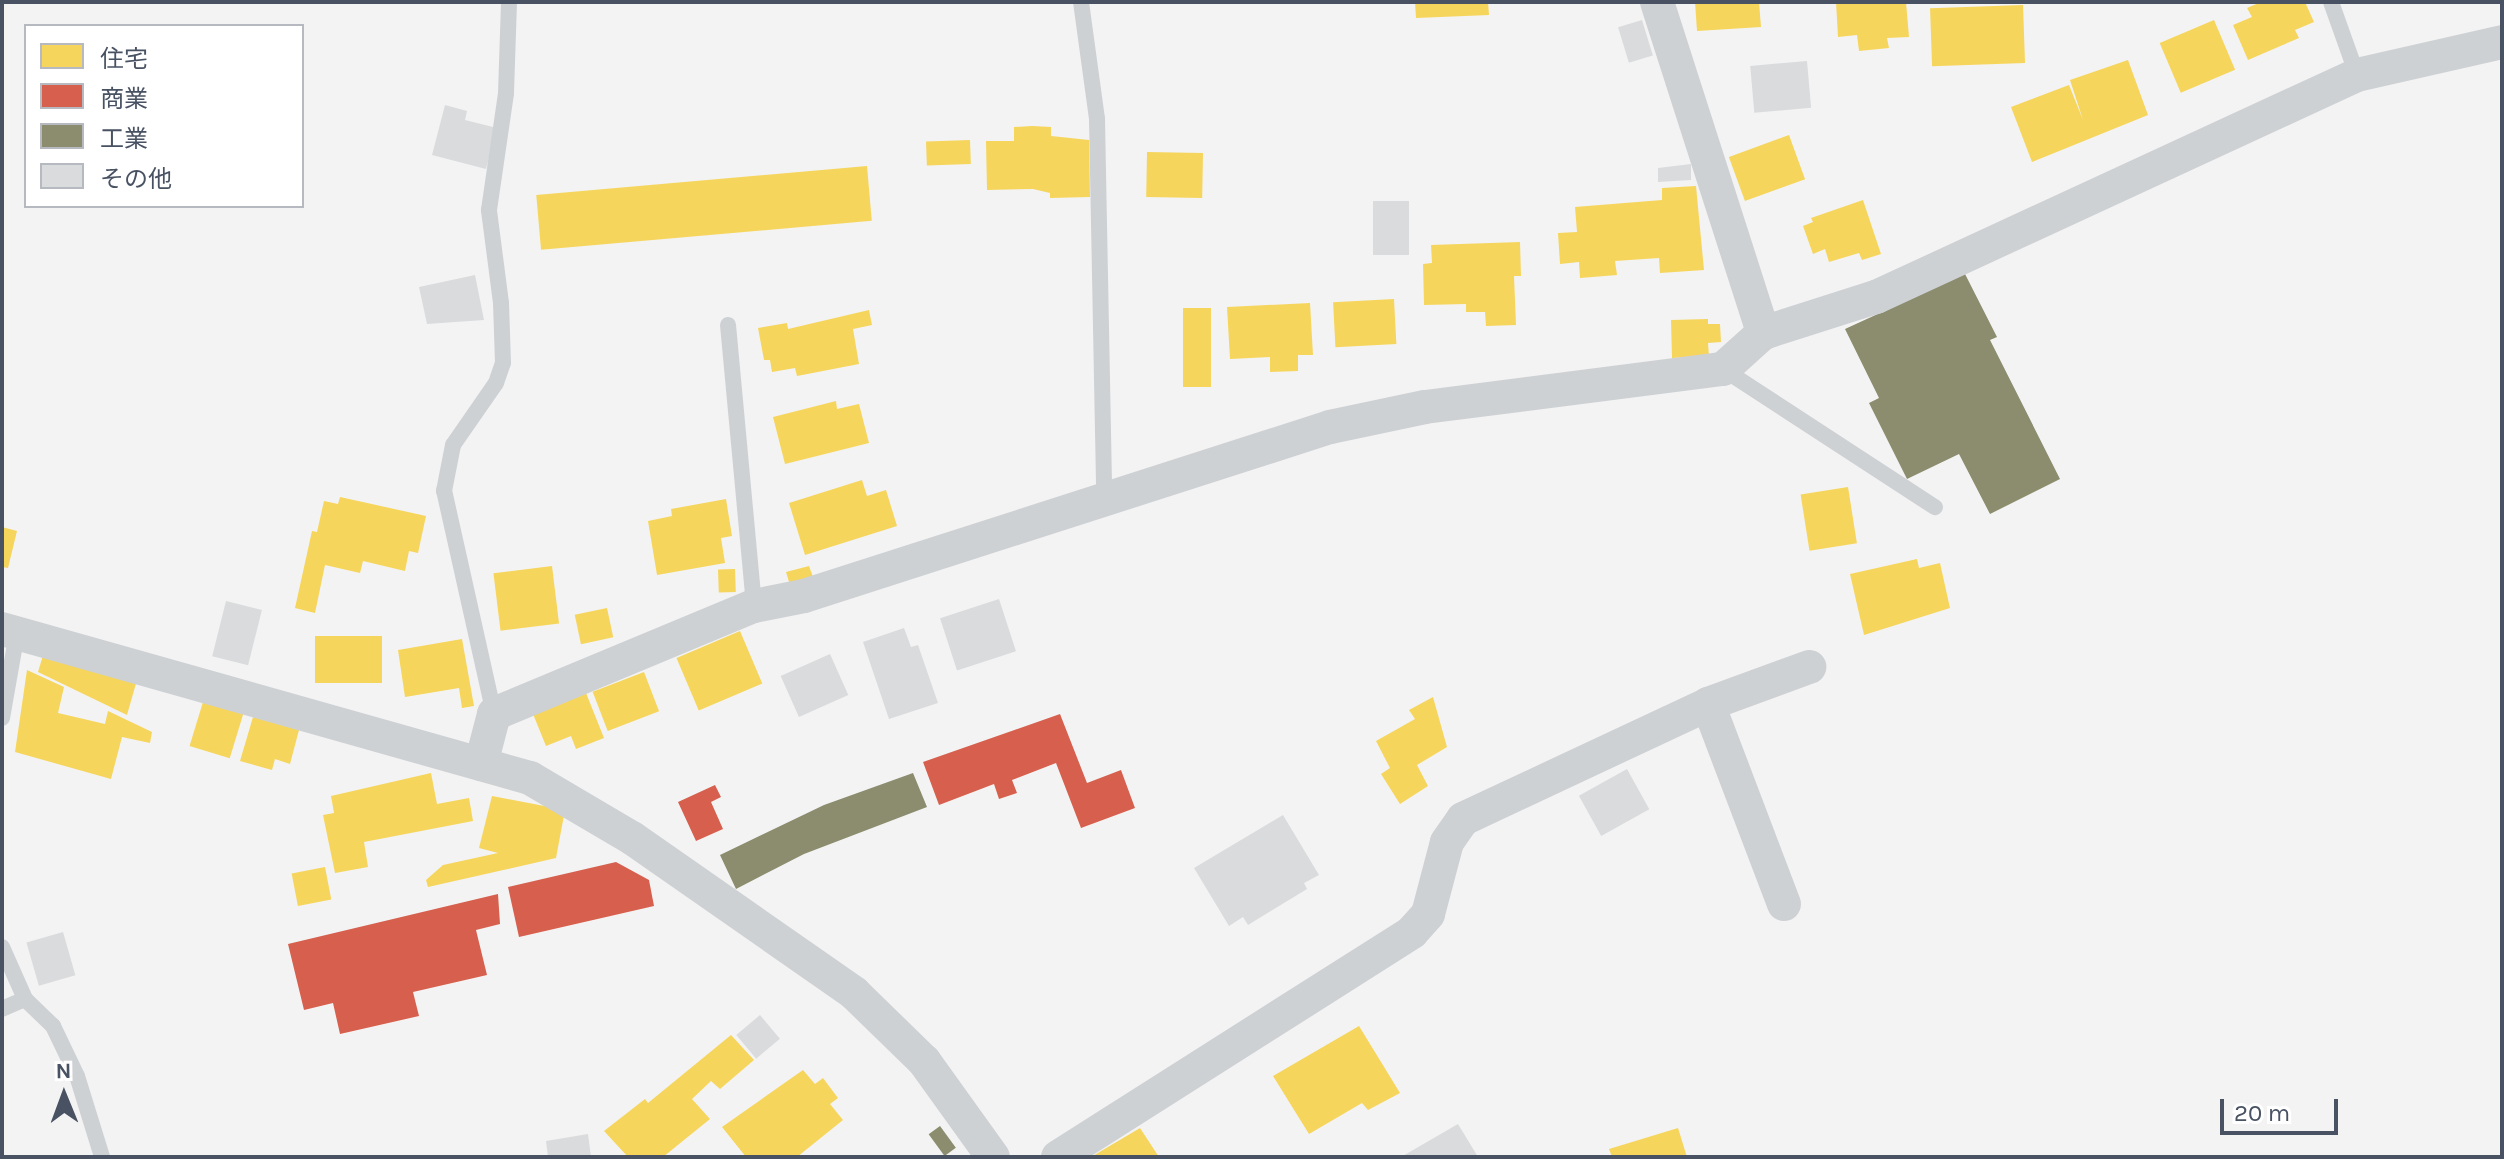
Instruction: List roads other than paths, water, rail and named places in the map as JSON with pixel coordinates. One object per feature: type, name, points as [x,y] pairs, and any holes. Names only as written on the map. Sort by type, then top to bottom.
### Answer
[{"type":"street","points":[[1657,2],[1763,333]]},
{"type":"street","points":[[481,764],[494,714],[754,606],[804,596],[1330,427],[1425,407],[1723,369],[1763,333],[1876,297],[2357,75],[2502,42]]},
{"type":"street","points":[[10,631],[530,778],[573,800],[854,993],[924,1061],[993,1157]]},
{"type":"street","points":[[1058,1157],[1412,932],[1428,914],[1447,842],[1463,819],[1708,704],[1809,667]]},
{"type":"street","points":[[1708,704],[1784,904]]},
{"type":"lane","points":[[494,714],[444,491],[453,445],[496,383],[503,363],[501,303],[489,210],[506,93],[509,2]]},
{"type":"lane","points":[[1081,2],[1097,119],[1104,500]]},
{"type":"lane","points":[[2331,2],[2357,75]]},
{"type":"lane","points":[[728,325],[754,606]]},
{"type":"lane","points":[[1723,369],[1935,507]]},
{"type":"lane","points":[[2,718],[10,631]]},
{"type":"lane","points":[[2,947],[25,999],[53,1026],[77,1076],[102,1157]]},
{"type":"lane","points":[[2,1009],[25,999]]}]
